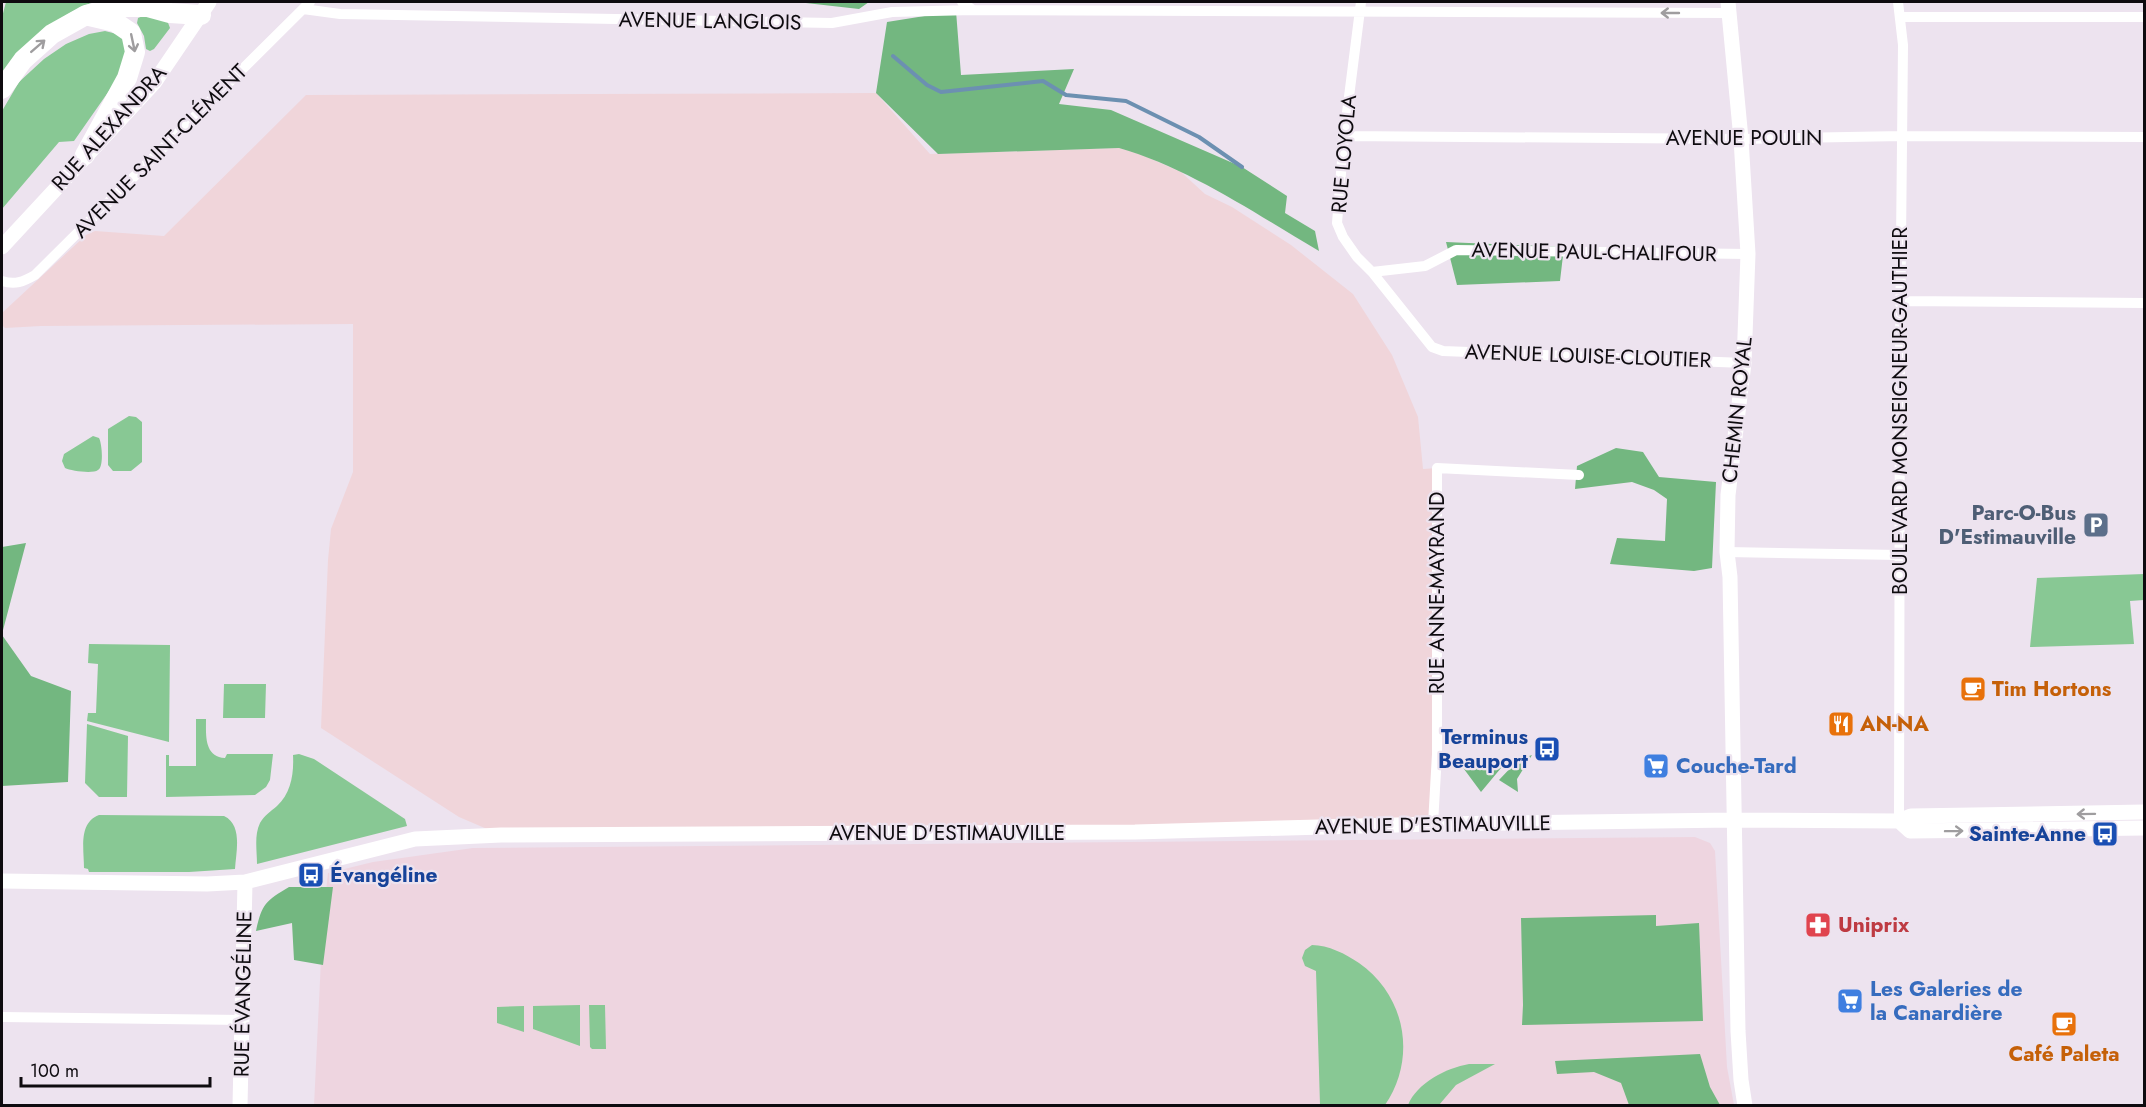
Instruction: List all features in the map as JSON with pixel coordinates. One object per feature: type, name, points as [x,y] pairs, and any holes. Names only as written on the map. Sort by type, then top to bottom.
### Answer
[{"type":"highway","points":[[2,89],[30,53],[52,34],[86,15],[118,7],[148,7],[170,12],[200,6]]},
{"type":"highway","points":[[85,155],[127,78],[135,52],[130,33],[114,21],[86,15]]},
{"type":"main road","name":"RUE ALEXANDRA","points":[[2,247],[154,83],[200,6]]},
{"type":"main road","name":"CHEMIN ROYAL","points":[[1728,7],[1741,140],[1748,254],[1744,363],[1728,495],[1727,552],[1730,588],[1738,1031],[1745,1106]]},
{"type":"main road","name":"AVENUE D'ESTIMAUVILLE","points":[[2,882],[207,884],[244,882],[429,837],[1135,832],[1733,819],[1899,821],[1911,816],[2145,812]]},
{"type":"main road","name":"AVENUE D'ESTIMAUVILLE","points":[[1899,821],[1910,831],[2145,828]]},
{"type":"main road","name":"RUE ÉVANGÉLINE","points":[[240,1106],[244,882]]},
{"type":"street","points":[[962,2],[973,10]]},
{"type":"street","name":"BOULEVARD MONSEIGNEUR-GAUTHIER","points":[[1898,2],[1903,45],[1899,821]]},
{"type":"street","name":"AVENUE LANGLOIS","points":[[306,5],[340,14],[832,23],[893,7],[973,10],[1361,6],[1728,7]]},
{"type":"street","name":"AVENUE SAINT-CLÉMENT","points":[[2,281],[12,284],[24,282],[35,275],[306,5]]},
{"type":"street","name":"RUE LOYOLA","points":[[1361,6],[1344,136],[1338,223],[1343,237],[1357,257],[1372,272],[1432,347]]},
{"type":"street","points":[[1901,17],[2145,16]]},
{"type":"street","name":"AVENUE POULIN","points":[[1344,136],[1741,140],[1903,136],[2145,137]]},
{"type":"street","name":"AVENUE PAUL-CHALIFOUR","points":[[1372,272],[1425,266],[1456,250],[1748,254]]},
{"type":"street","points":[[1900,301],[2145,303]]},
{"type":"street","name":"AVENUE LOUISE-CLOUTIER","points":[[1432,347],[1443,351],[1744,363]]},
{"type":"street","name":"RUE ANNE-MAYRAND","points":[[1433,824],[1437,732],[1437,468],[1579,475]]},
{"type":"street","points":[[1727,552],[1900,555]]},
{"type":"street","points":[[2,1017],[243,1020]]},
{"type":"shaded area","points":[[876,93],[930,154],[1119,148],[1140,154],[1181,172],[1205,194],[1232,207],[1291,245],[1353,294],[1392,355],[1418,417],[1423,469],[1437,468],[1433,824],[501,835],[459,817],[321,728],[331,529],[353,472],[353,324],[5,328],[2,325],[2,313],[86,235],[95,231],[164,236],[306,95]]},
{"type":"shaded area","points":[[1695,837],[1710,843],[1715,851],[1727,1067],[1734,1105],[314,1106],[323,918],[328,873],[373,862],[473,848]]},
{"type":"green space","points":[[6,2],[94,2],[65,16],[42,33],[2,79],[2,17]]},
{"type":"green space","points":[[797,2],[869,2],[859,9]]},
{"type":"green space","points":[[956,11],[961,75],[1074,69],[1059,104],[1111,110],[1242,167],[1287,196],[1285,213],[1315,231],[1319,251],[1246,207],[1171,167],[1119,148],[938,154],[876,93],[887,22]]},
{"type":"green space","points":[[143,16],[167,20],[170,28],[150,51],[146,49],[144,36],[137,23],[138,18]]},
{"type":"green space","points":[[105,31],[125,39],[128,51],[125,68],[74,141],[59,142],[2,209],[2,111],[19,82],[44,59],[66,44],[89,34]]},
{"type":"green space","points":[[1446,242],[1564,247],[1560,281],[1457,285]]},
{"type":"green space","points":[[129,416],[136,417],[142,422],[142,462],[131,471],[113,471],[108,465],[108,429]]},
{"type":"green space","points":[[93,436],[99,438],[101,445],[100,468],[87,472],[65,468],[62,461],[64,454]]},
{"type":"green space","points":[[1616,448],[1643,452],[1659,477],[1716,482],[1712,568],[1694,571],[1610,564],[1617,538],[1665,541],[1667,499],[1654,490],[1632,482],[1575,489],[1577,466]]},
{"type":"green space","points":[[26,543],[2,634],[2,547]]},
{"type":"green space","points":[[2144,574],[2144,600],[2130,601],[2134,644],[2030,647],[2037,578]]},
{"type":"green space","points":[[2,635],[31,676],[71,691],[68,782],[2,786]]},
{"type":"green space","points":[[89,644],[170,645],[169,742],[87,721],[88,713],[96,713],[98,664],[88,663]]},
{"type":"green space","points":[[224,684],[266,684],[265,718],[223,718]]},
{"type":"green space","points":[[196,719],[206,719],[208,744],[213,754],[218,757],[225,758],[227,754],[273,754],[270,780],[266,787],[255,795],[166,797],[166,755],[169,755],[169,766],[196,766]]},
{"type":"green space","points":[[87,724],[128,736],[127,797],[99,797],[85,783]]},
{"type":"green space","points":[[299,754],[314,759],[405,819],[407,826],[257,864],[258,828],[264,818],[286,795],[292,776],[293,755]]},
{"type":"green space","points":[[1532,755],[1517,779],[1518,792],[1499,780],[1518,760]]},
{"type":"green space","points":[[1476,757],[1506,762],[1481,792],[1461,765]]},
{"type":"green space","points":[[99,815],[224,816],[230,820],[236,832],[235,869],[189,872],[89,872],[84,868],[85,830],[92,819]]},
{"type":"green space","points":[[289,887],[333,887],[323,965],[294,960],[292,923],[256,931],[260,914],[266,904]]},
{"type":"green space","points":[[1656,915],[1656,926],[1699,923],[1703,1021],[1522,1025],[1521,918]]},
{"type":"green space","points":[[1312,945],[1337,951],[1359,963],[1387,992],[1396,1010],[1402,1029],[1401,1068],[1395,1087],[1385,1105],[1320,1105],[1316,971],[1305,966],[1302,958],[1305,950]]},
{"type":"green space","points":[[580,1005],[580,1046],[533,1029],[533,1006]]},
{"type":"green space","points":[[589,1005],[605,1005],[606,1049],[590,1047]]},
{"type":"green space","points":[[524,1006],[524,1032],[497,1023],[497,1007]]},
{"type":"green space","points":[[1700,1054],[1710,1087],[1720,1105],[1629,1105],[1621,1083],[1594,1072],[1557,1074],[1555,1061]]},
{"type":"green space","points":[[1469,1064],[1495,1064],[1456,1085],[1439,1105],[1408,1105],[1425,1083],[1451,1069]]},
{"type":"waterway","points":[[893,56],[927,85],[941,92],[1043,81],[1066,95],[1126,101],[1199,137],[1242,167]]},
{"type":"place","name":"Parc-O-Bus D'Estimauville","points":[[2096,525]]},
{"type":"place","name":"Tim Hortons","points":[[1973,689]]},
{"type":"place","name":"AN-NA","points":[[1841,724]]},
{"type":"place","name":"Terminus Beauport","points":[[1547,749]]},
{"type":"place","name":"Couche-Tard","points":[[1656,766]]},
{"type":"place","name":"Sainte-Anne","points":[[2105,834]]},
{"type":"place","name":"Évangéline","points":[[311,875]]},
{"type":"place","name":"Uniprix","points":[[1818,925]]},
{"type":"place","name":"Les Galeries de la Canardière","points":[[1850,1001]]},
{"type":"place","name":"Café Paleta","points":[[2064,1024]]}]
